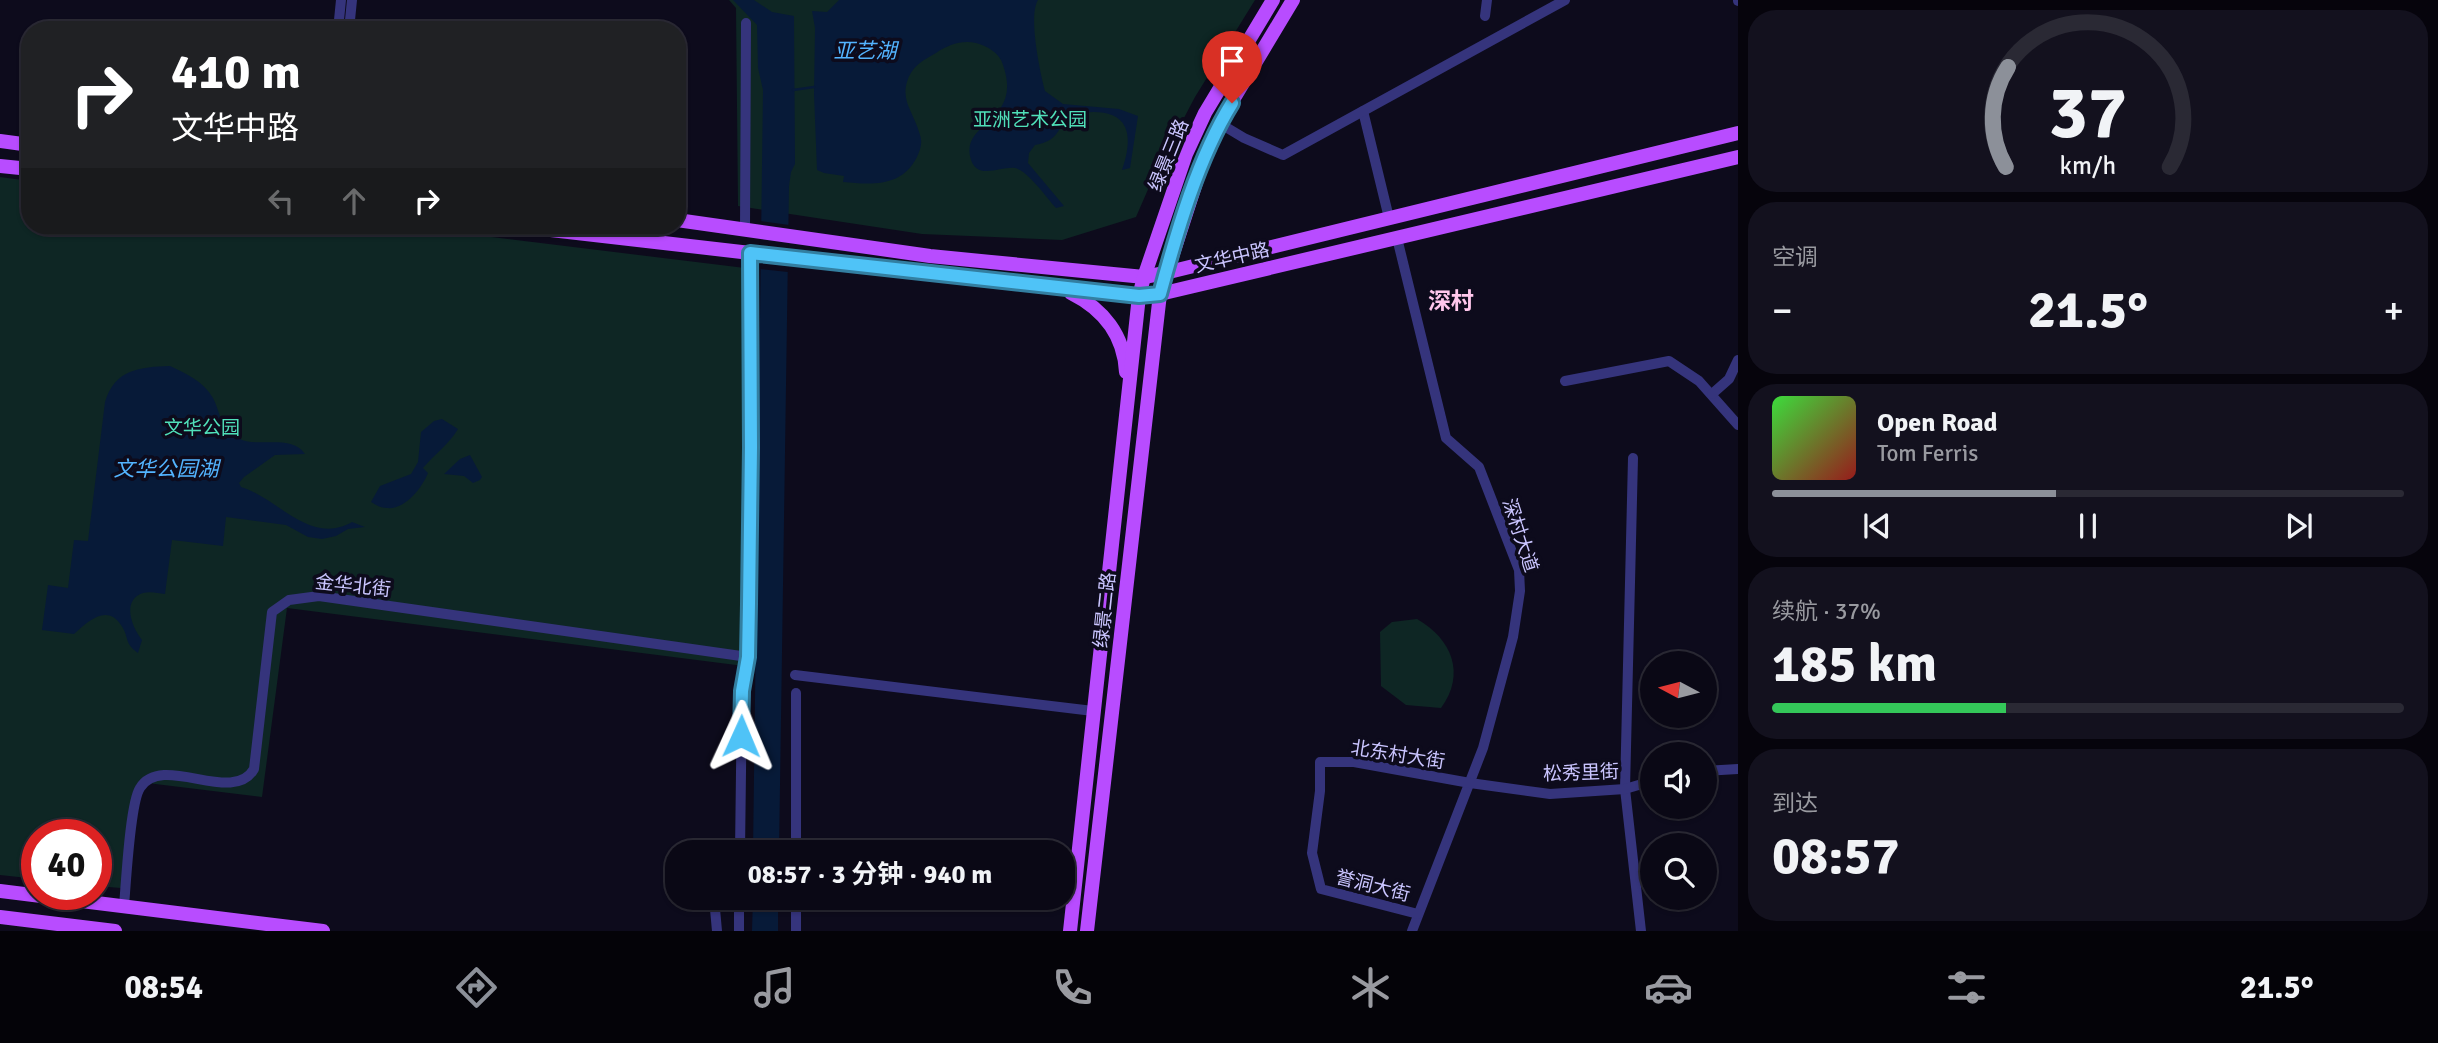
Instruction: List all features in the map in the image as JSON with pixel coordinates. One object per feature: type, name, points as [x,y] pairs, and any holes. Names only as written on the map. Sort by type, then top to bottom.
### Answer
[{"type":"main road","name":"绿景三路","points":[[1139,296],[1186,154],[1205,113],[1273,0]]},
{"type":"main road","name":"绿景三路","points":[[1160,294],[1203,161],[1219,123],[1293,0]]},
{"type":"main road","name":"文华中路","points":[[686,221],[930,256],[1144,277],[1738,133]]},
{"type":"main road","points":[[0,141],[21,144]]},
{"type":"main road","name":"文华中路","points":[[596,235],[1139,296],[1160,294],[1738,157]]},
{"type":"main road","points":[[0,166],[21,168]]},
{"type":"main road","points":[[1060,288],[1085,300],[1104,316],[1118,338],[1126,366],[1128,401]]},
{"type":"main road","name":"绿景二路","points":[[1087,931],[1160,294]]},
{"type":"main road","name":"绿景二路","points":[[1069,931],[1139,296]]},
{"type":"main road","points":[[0,891],[323,931]]},
{"type":"main road","points":[[0,917],[115,931]]},
{"type":"street","points":[[339,21],[341,0]]},
{"type":"street","points":[[350,21],[352,0]]},
{"type":"street","points":[[1485,16],[1487,0]]},
{"type":"street","points":[[1219,123],[1244,138],[1283,155],[1565,0]]},
{"type":"street","points":[[746,23],[752,229]]},
{"type":"street","points":[[1363,111],[1389,218]]},
{"type":"street","name":"深村大道","points":[[1397,238],[1446,438],[1479,467],[1519,570],[1520,592],[1513,637],[1483,748],[1412,931]]},
{"type":"street","points":[[740,840],[742,691],[748,657],[755,253]]},
{"type":"street","points":[[1712,394],[1728,379],[1738,360]]},
{"type":"street","points":[[1565,381],[1669,361],[1699,380],[1738,425]]},
{"type":"street","points":[[1633,458],[1625,789],[1641,931]]},
{"type":"street","name":"金华北街","points":[[124,906],[136,797],[146,781],[169,776],[237,782],[251,775],[254,769],[272,612],[289,600],[318,596],[748,657]]},
{"type":"street","points":[[796,675],[1093,711]]},
{"type":"street","points":[[796,693],[796,840]]},
{"type":"street","name":"北东村大街","points":[[1320,762],[1354,762],[1470,783]]},
{"type":"street","name":"誉洞大街","points":[[1320,762],[1320,791],[1312,853],[1321,889],[1418,914]]},
{"type":"street","points":[[1717,770],[1738,769]]},
{"type":"street","name":"松秀里街","points":[[1470,783],[1550,794],[1625,789],[1640,785]]},
{"type":"street","points":[[715,910],[717,931]]},
{"type":"street","points":[[739,910],[739,931]]},
{"type":"street","points":[[796,910],[796,931]]},
{"type":"green space","name":"亚洲艺术公园","points":[[729,0],[1255,0],[1195,97],[1156,171],[1136,217],[1062,240],[922,234],[738,206],[736,8]]},
{"type":"green space","name":"文华公园","points":[[0,177],[21,180],[21,235],[475,235],[745,268],[744,666],[287,608],[262,797],[139,782],[133,792],[121,888],[112,887],[112,819],[21,819],[21,877],[0,875]]},
{"type":"green space","points":[[1417,619],[1439,637],[1452,658],[1453,683],[1441,708],[1406,705],[1381,686],[1380,632],[1392,622]]},
{"type":"water","points":[[733,0],[754,0],[772,12],[794,16],[795,164],[789,186],[779,840],[753,840],[763,90],[758,68],[757,25]]},
{"type":"water","name":"亚艺湖","points":[[839,0],[1038,0],[1034,18],[1035,31],[1045,91],[1063,104],[1119,109],[1138,116],[1130,168],[1122,170],[1128,143],[1125,127],[1121,121],[1109,114],[1093,112],[1071,116],[1055,136],[1035,145],[1029,153],[1028,163],[1064,206],[1056,208],[1020,170],[977,169],[970,156],[970,144],[975,135],[1000,110],[1007,84],[1003,65],[996,54],[980,44],[965,42],[950,46],[927,58],[909,77],[906,95],[921,142],[917,157],[903,174],[885,182],[865,184],[843,182],[844,176],[817,170],[815,28],[812,11],[827,12]]},
{"type":"water","name":"文华公园湖","points":[[170,366],[204,387],[213,398],[227,430],[238,438],[291,444],[305,454],[275,455],[244,477],[239,483],[241,487],[308,524],[337,528],[352,522],[365,527],[348,529],[336,536],[322,539],[308,537],[286,525],[226,517],[223,546],[172,540],[165,594],[143,593],[136,597],[130,608],[132,622],[142,640],[138,653],[128,643],[121,625],[110,615],[97,617],[74,634],[42,630],[48,585],[68,588],[74,540],[88,541],[105,402],[109,391],[122,376],[130,372],[149,367]]},
{"type":"water","points":[[442,419],[458,429],[423,468],[428,473],[417,491],[406,502],[394,508],[371,502],[380,486],[411,474],[418,462],[421,432],[434,421]]},
{"type":"water","points":[[470,455],[482,477],[480,480],[473,483],[464,476],[444,474],[460,459]]},
{"type":"water","points":[[753,910],[778,910],[778,931],[752,931]]},
{"type":"pier","points":[[760,221],[789,225],[788,272],[759,269]]},
{"type":"waterway","points":[[793,90],[814,87]]},
{"type":"district","name":"深村","points":[[1451,301]]},
{"type":"route","points":[[741,736],[742,691],[748,657],[749,604],[750,253],[1139,296],[1160,294],[1203,161],[1219,123],[1232,103]]}]
